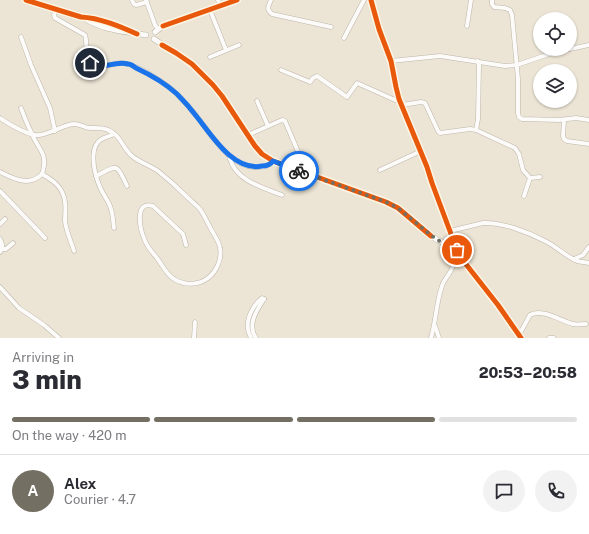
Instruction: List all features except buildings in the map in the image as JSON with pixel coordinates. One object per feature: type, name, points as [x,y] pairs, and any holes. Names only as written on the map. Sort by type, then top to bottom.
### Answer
[{"type":"street","points":[[26,0],[81,17],[104,22],[138,34],[146,35],[150,40],[154,39],[186,60],[204,75],[222,96],[257,149],[262,154],[273,161],[386,202],[398,208],[437,240],[454,244]]},
{"type":"street","points":[[132,0],[136,6],[146,1],[155,25],[156,35],[154,39]]},
{"type":"street","points":[[218,0],[221,6]]},
{"type":"street","points":[[146,35],[150,30],[156,30],[237,0]]},
{"type":"street","points":[[271,0],[268,6],[269,11],[272,14],[331,27]]},
{"type":"street","points":[[344,38],[364,0]]},
{"type":"street","points":[[371,0],[379,29],[391,61],[399,99],[421,151],[460,257],[494,299],[520,336],[530,315],[534,313],[544,313],[574,324],[586,324]]},
{"type":"street","points":[[467,26],[471,0]]},
{"type":"street","points":[[492,0],[494,8],[505,8],[510,10],[512,15],[518,79],[519,117],[522,119],[564,120],[576,118],[589,120]]},
{"type":"street","points":[[56,9],[54,16],[55,18],[85,35],[87,58],[92,66],[100,67],[119,63],[128,64],[146,72],[177,94],[215,141],[231,157],[244,164],[254,167],[268,165],[273,161]]},
{"type":"street","points":[[210,10],[226,50]]},
{"type":"street","points":[[21,37],[31,65],[50,108],[55,131]]},
{"type":"street","points":[[210,57],[238,45]]},
{"type":"street","points":[[577,47],[589,45]]},
{"type":"street","points":[[391,61],[440,56],[505,66],[517,65],[543,56]]},
{"type":"street","points":[[476,130],[478,119],[478,61]]},
{"type":"street","points":[[281,70],[310,82],[317,76],[347,97],[357,83],[395,100],[399,99]]},
{"type":"street","points":[[258,101],[268,126]]},
{"type":"street","points":[[402,105],[421,102],[425,103],[438,131],[440,132],[470,129],[476,130],[515,148],[519,154],[523,170],[530,178]]},
{"type":"street","points":[[0,172],[25,182],[33,180],[42,174],[45,166],[44,155],[31,134],[21,108]]},
{"type":"street","points":[[0,118],[31,134],[36,135],[45,134],[73,124],[89,128],[105,129],[112,132],[130,155],[162,175],[198,208],[204,216],[220,248],[220,261],[217,268],[209,277],[196,284],[180,282],[166,272],[144,240],[140,217],[142,209],[148,205],[153,206],[183,234],[186,245]]},
{"type":"street","points":[[248,135],[282,120],[285,121],[299,154]]},
{"type":"street","points":[[564,120],[564,139],[567,141],[589,144]]},
{"type":"street","points":[[114,134],[99,140],[96,146],[94,158],[96,176],[100,188],[112,210],[114,228]]},
{"type":"street","points":[[380,170],[421,151]]},
{"type":"street","points":[[231,157],[230,159],[232,165],[244,178],[262,188],[282,195]]},
{"type":"street","points":[[96,176],[114,167],[118,169],[127,186]]},
{"type":"street","points":[[42,174],[58,185],[63,194],[65,203],[65,221],[74,251]]},
{"type":"street","points":[[530,178],[540,177]]},
{"type":"street","points":[[524,196],[530,178]]},
{"type":"street","points":[[0,191],[45,238]]},
{"type":"street","points":[[0,224],[5,219]]},
{"type":"street","points":[[450,231],[482,223],[506,226],[525,232],[545,241],[580,262],[589,263]]},
{"type":"street","points":[[0,240],[2,244],[1,250],[6,249],[13,243]]},
{"type":"street","points":[[431,338],[435,326],[442,286],[446,277],[452,270],[453,264],[446,243]]},
{"type":"street","points":[[574,259],[583,255],[589,247]]},
{"type":"street","points":[[0,287],[19,308],[44,325],[59,338]]},
{"type":"street","points":[[0,296],[6,293]]},
{"type":"street","points":[[251,338],[248,328],[249,317],[257,302],[262,298],[264,299],[255,314],[252,325],[252,330],[256,338]]},
{"type":"street","points":[[194,338],[195,322]]},
{"type":"street","points":[[435,326],[439,338]]},
{"type":"street","points":[[549,338],[554,338]]},
{"type":"cycle path","points":[[26,0],[81,17],[116,25],[137,34]]},
{"type":"cycle path","points":[[163,26],[237,0]]},
{"type":"cycle path","points":[[371,0],[379,29],[391,61],[399,99],[427,167],[457,250],[521,338]]},
{"type":"cycle path","points":[[162,45],[192,64],[213,85],[262,154],[273,161],[386,202],[398,208],[431,236]]},
{"type":"way so far","points":[[299,171],[375,197],[398,208],[431,236],[437,240],[454,244],[457,250]]},
{"type":"route","points":[[90,63],[95,67],[119,63],[128,64],[156,78],[177,94],[224,151],[239,162],[250,166],[259,167],[268,165],[273,161],[299,171]]}]
